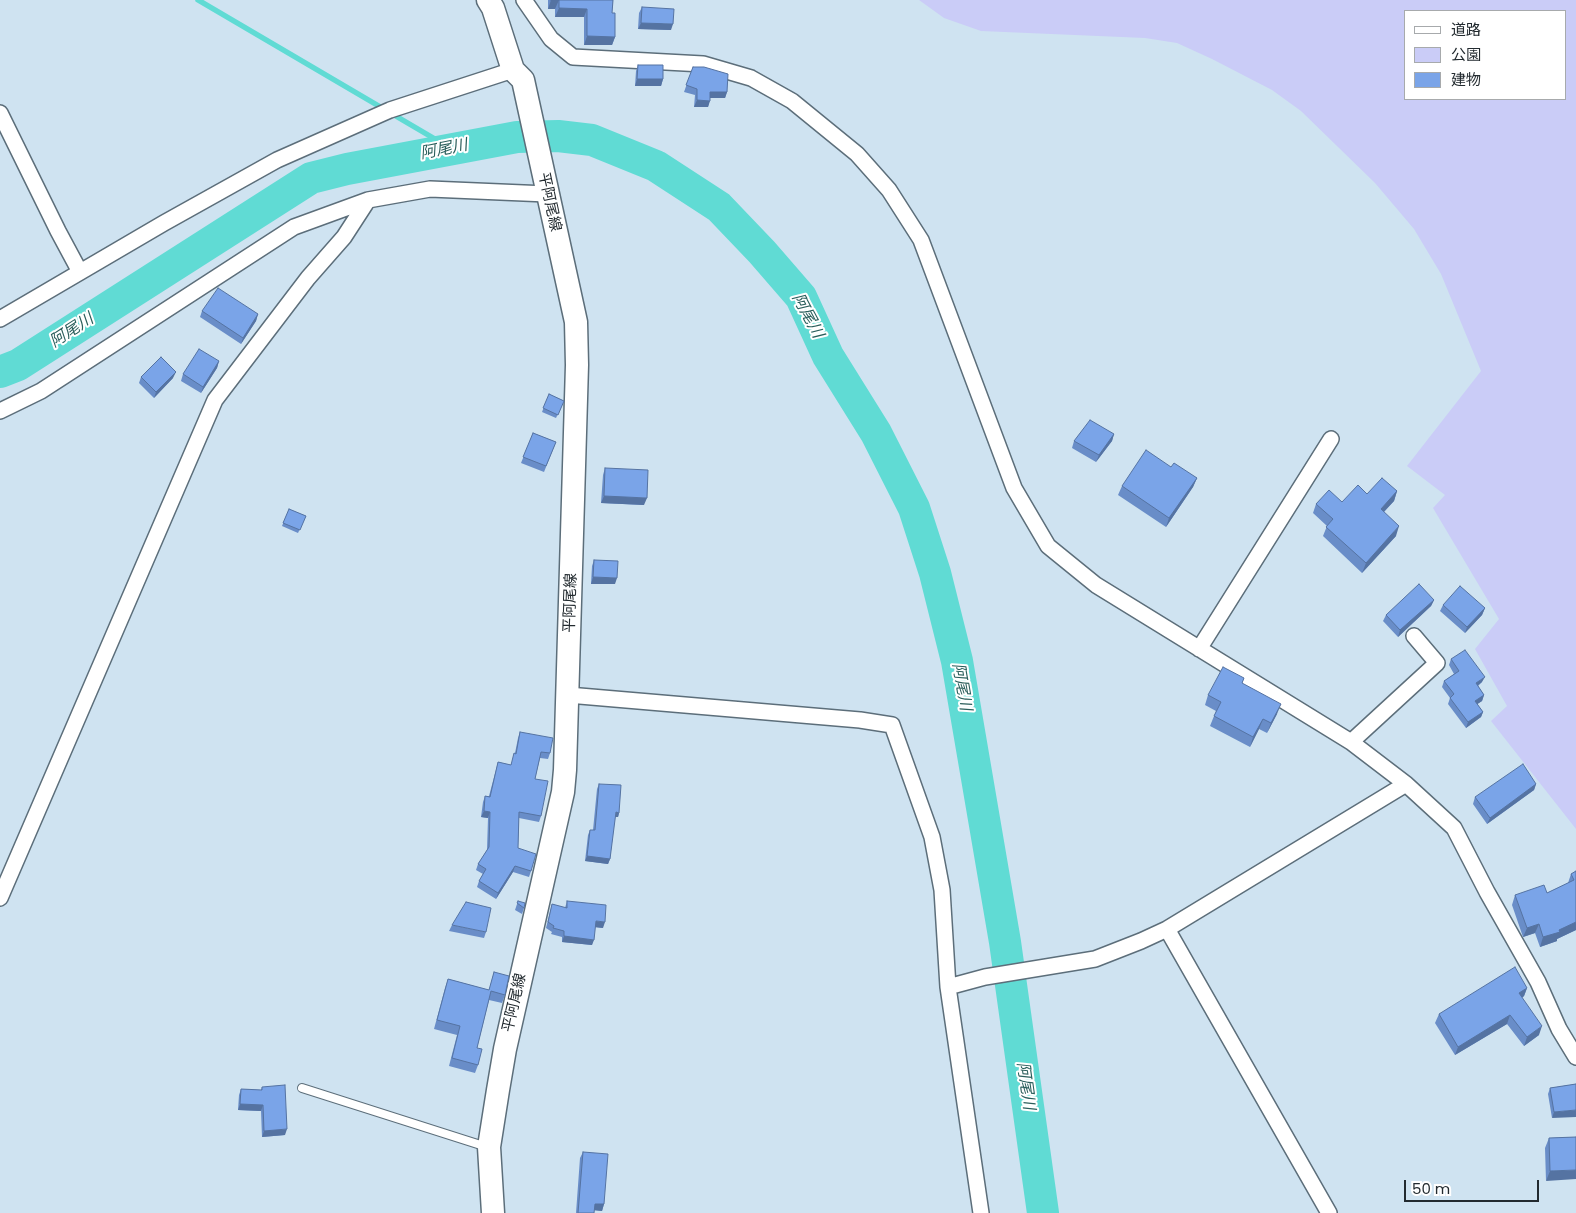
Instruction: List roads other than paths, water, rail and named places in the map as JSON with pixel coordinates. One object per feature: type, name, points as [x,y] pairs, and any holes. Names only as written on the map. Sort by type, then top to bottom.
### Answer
[{"type":"main road","name":"平阿尾線","points":[[488,0],[493,8],[518,75],[546,188],[576,322],[577,365],[568,695],[563,792],[505,1049],[489,1147],[493,1213]]},
{"type":"street","points":[[524,0],[551,38],[573,57],[703,64],[751,78],[792,101],[857,154],[889,190],[922,240],[1014,488],[1048,546],[1096,585],[1351,742],[1406,784],[1454,828],[1487,892],[1538,982],[1559,1029],[1576,1058]]},
{"type":"street","points":[[0,319],[277,160],[390,110],[518,75]]},
{"type":"street","points":[[0,113],[80,272]]},
{"type":"street","points":[[0,411],[41,392],[294,227],[368,200],[430,188],[546,188]]},
{"type":"street","points":[[0,898],[215,400],[308,278],[344,237],[368,200]]},
{"type":"street","points":[[1199,649],[1332,439]]},
{"type":"street","points":[[1351,742],[1437,663],[1414,636]]},
{"type":"street","points":[[568,695],[860,720],[892,725],[932,837],[942,890],[948,987],[981,1213]]},
{"type":"street","points":[[948,987],[985,977],[1095,959],[1168,929],[1406,784]]},
{"type":"street","points":[[1168,929],[1329,1213]]},
{"type":"lane","points":[[302,1088],[489,1147]]},
{"type":"waterway","points":[[198,0],[452,149]]},
{"type":"waterway","name":"阿尾川","points":[[0,372],[18,365],[311,178],[347,169],[517,137],[558,136],[592,140],[656,166],[719,207],[801,297],[828,356],[876,433],[914,508],[935,573],[957,661],[1005,942],[1043,1213]]}]
